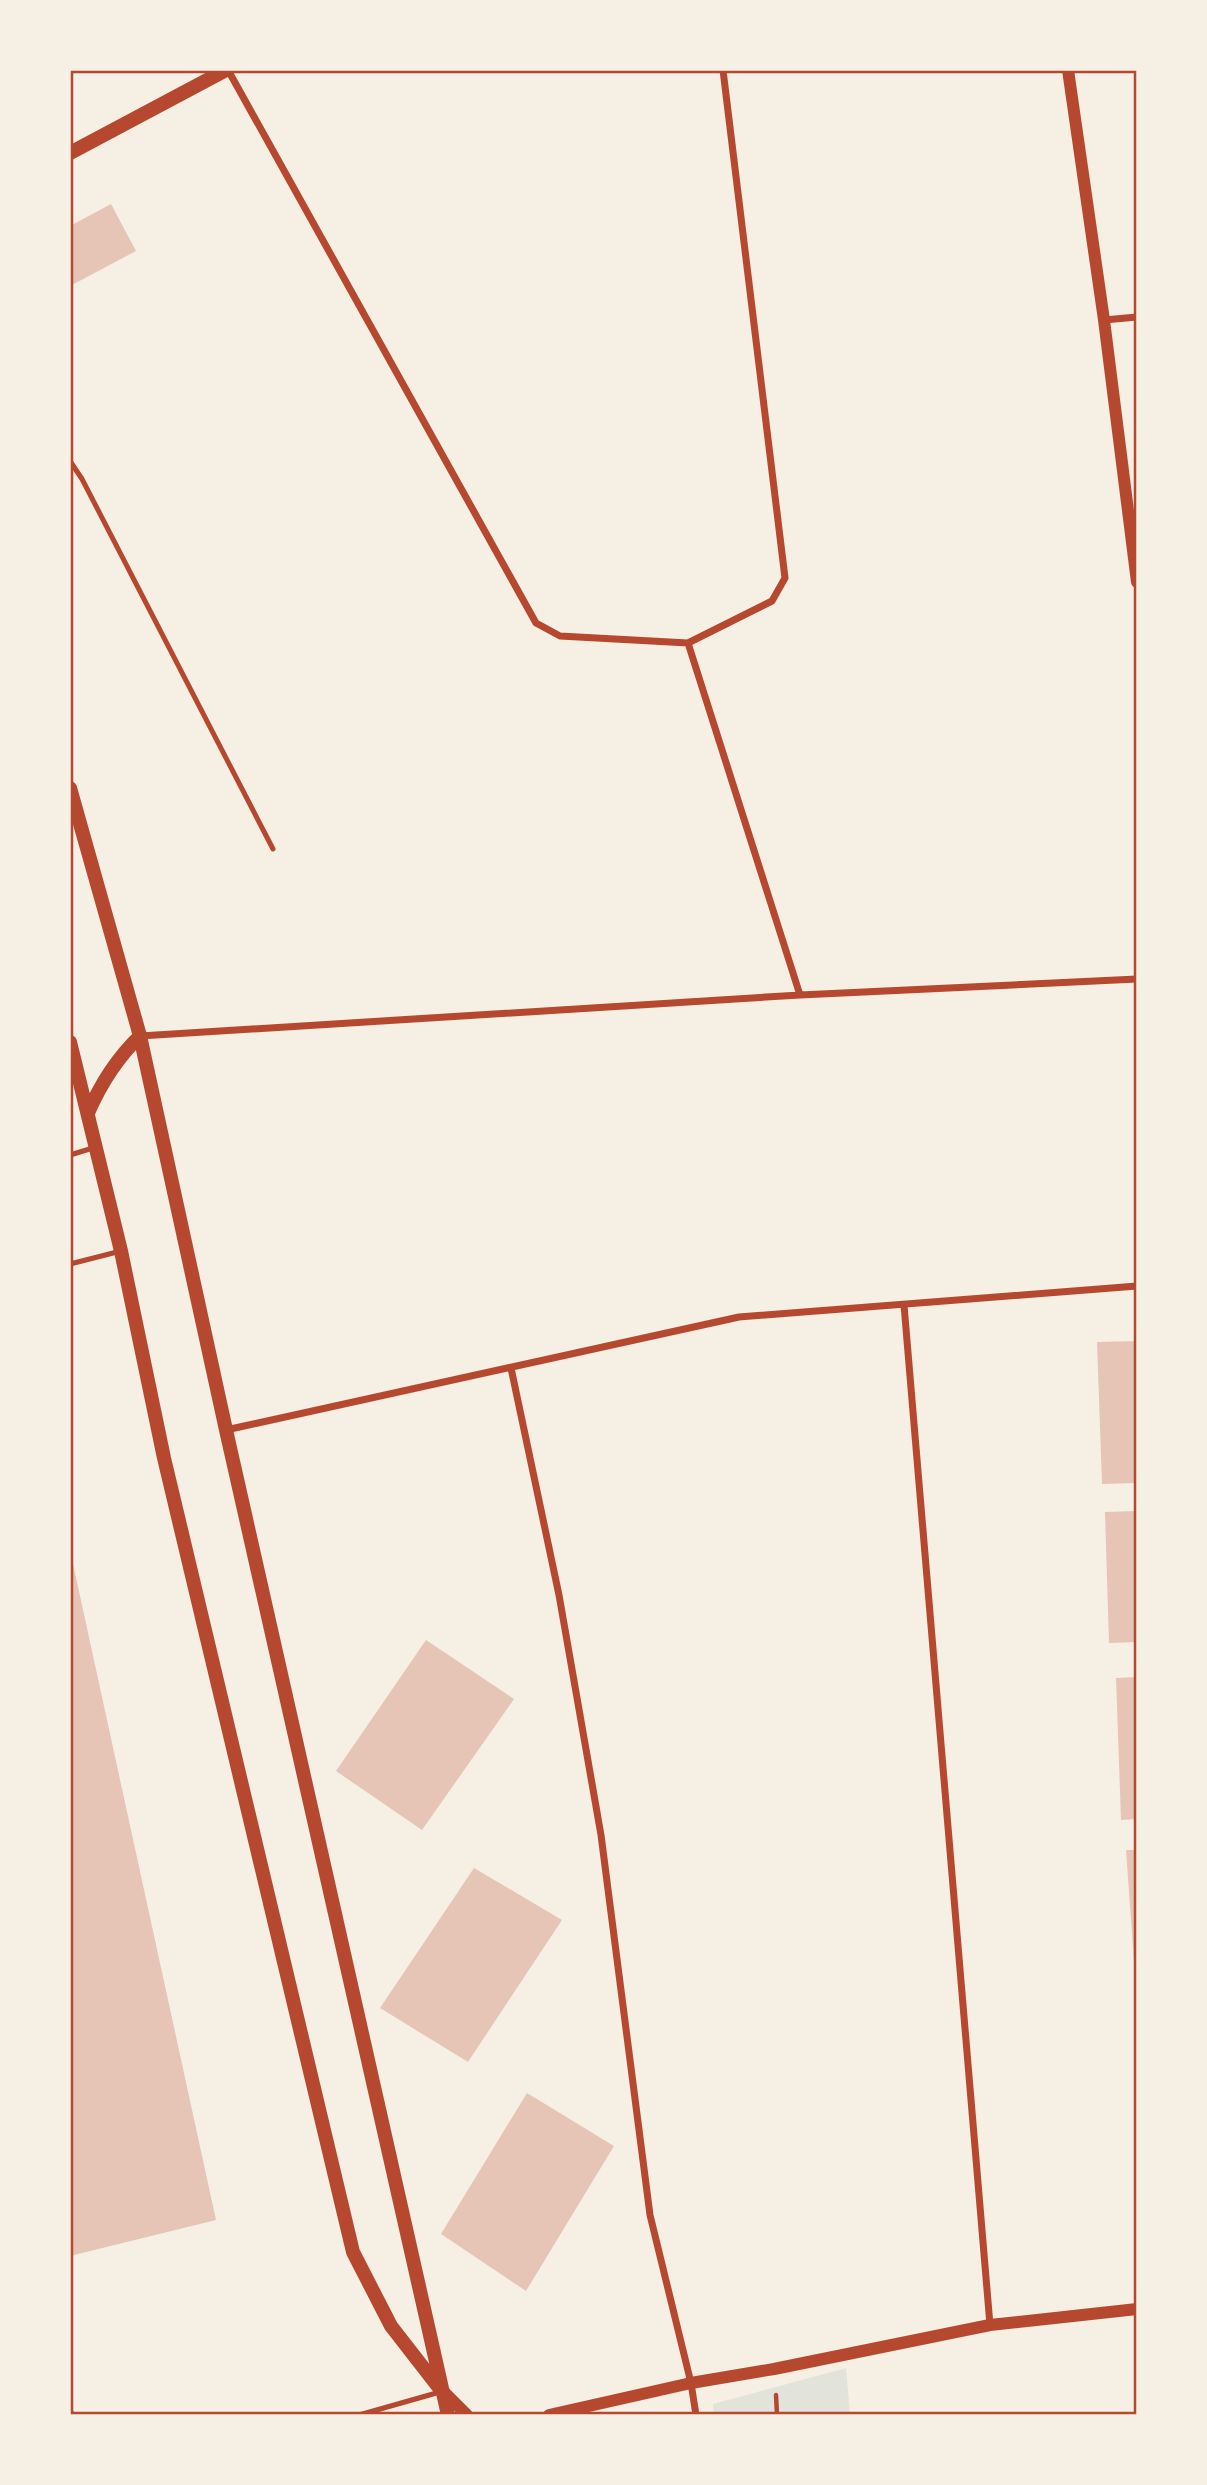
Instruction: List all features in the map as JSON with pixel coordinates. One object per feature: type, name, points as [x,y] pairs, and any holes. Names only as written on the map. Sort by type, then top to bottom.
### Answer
[{"type":"main road","points":[[70,153],[227,70]]},
{"type":"main road","points":[[70,788],[141,1036],[226,1430],[448,2415]]},
{"type":"main road","points":[[88,1113],[110,1070],[124,1051],[141,1036]]},
{"type":"main road","points":[[70,1042],[121,1251],[164,1458],[353,2252],[391,2326],[443,2391]]},
{"type":"street","points":[[227,70],[536,623],[560,636],[688,643],[772,601],[785,578],[723,70]]},
{"type":"street","points":[[1068,70],[1104,320],[1137,582]]},
{"type":"street","points":[[1104,320],[1137,317]]},
{"type":"street","points":[[688,643],[800,995]]},
{"type":"street","points":[[141,1036],[800,995],[1137,979]]},
{"type":"street","points":[[226,1430],[739,1317],[1137,1286]]},
{"type":"street","points":[[904,1305],[990,2325]]},
{"type":"street","points":[[511,1368],[559,1595],[601,1835],[650,2215],[696,2415]]},
{"type":"street","points":[[549,2415],[990,2325],[1137,2309]]},
{"type":"street","points":[[443,2391],[467,2415]]},
{"type":"lane","points":[[70,461],[82,479],[273,849]]},
{"type":"lane","points":[[70,1155],[96,1148]]},
{"type":"lane","points":[[70,1264],[121,1251]]},
{"type":"lane","points":[[359,2415],[443,2391]]},
{"type":"lane","points":[[70,2409],[72,2415]]},
{"type":"shaded area","points":[[846,2368],[850,2415],[714,2415],[713,2404]]},
{"type":"building","points":[[111,204],[136,251],[70,286],[70,226]]},
{"type":"building","points":[[1137,1341],[1137,1483],[1102,1484],[1097,1342]]},
{"type":"building","points":[[1137,1511],[1137,1642],[1109,1643],[1105,1512]]},
{"type":"building","points":[[70,1550],[216,2220],[70,2256]]},
{"type":"building","points":[[426,1640],[514,1699],[422,1830],[336,1771]]},
{"type":"building","points":[[1137,1677],[1137,1819],[1121,1820],[1116,1678]]},
{"type":"building","points":[[1126,1850],[1137,1850],[1137,1976],[1135,1976]]},
{"type":"building","points":[[474,1868],[562,1920],[468,2062],[380,2008]]},
{"type":"building","points":[[527,2093],[614,2146],[526,2291],[441,2234]]}]
